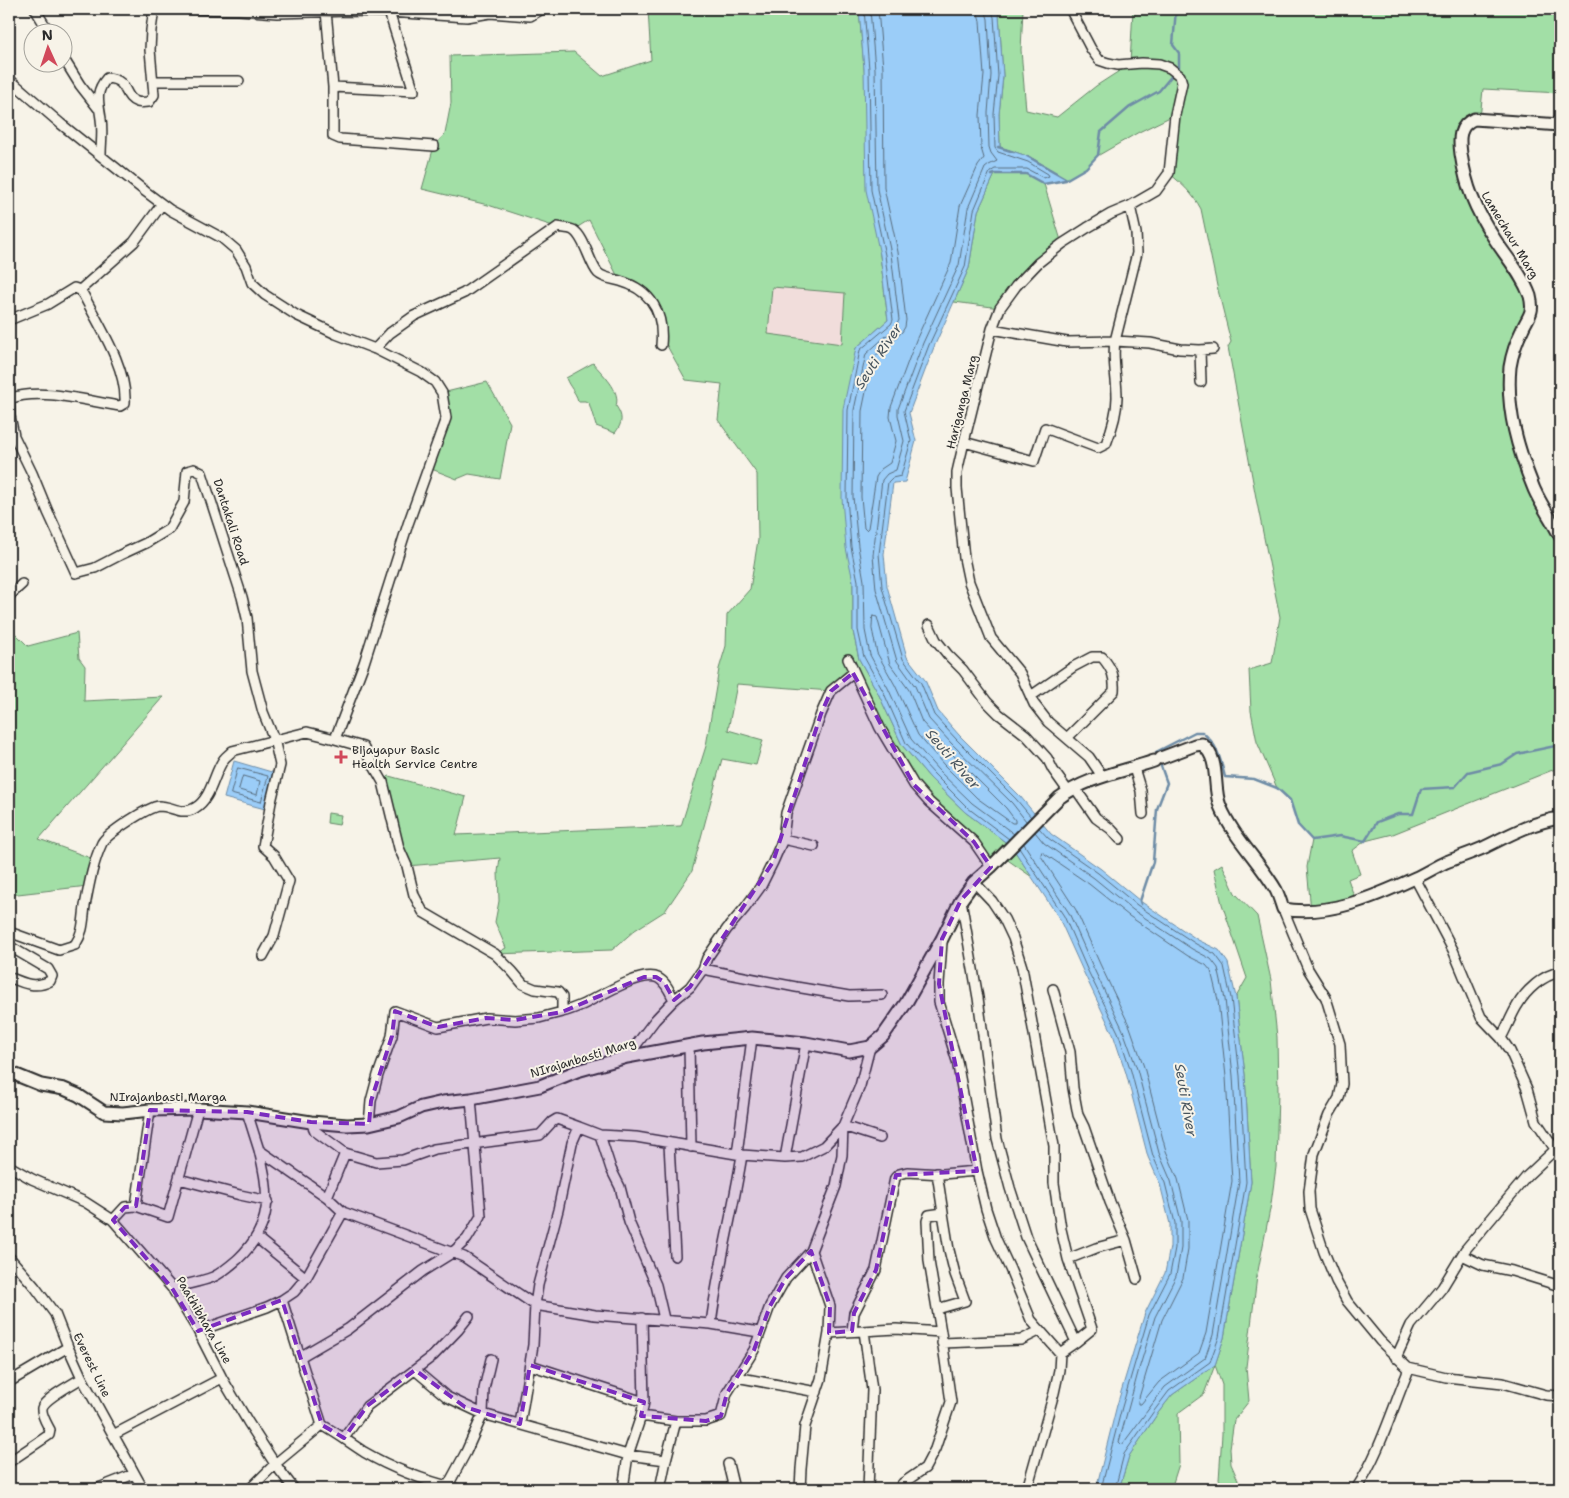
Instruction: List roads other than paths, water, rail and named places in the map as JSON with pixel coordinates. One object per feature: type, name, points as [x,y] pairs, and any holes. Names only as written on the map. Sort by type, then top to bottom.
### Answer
[{"type":"street","points":[[36,9],[43,22]]},
{"type":"street","points":[[101,155],[101,118],[98,108],[98,95],[101,84],[107,78],[116,79],[124,86],[129,96],[137,102],[149,102],[154,95],[150,50],[154,9]]},
{"type":"street","points":[[189,9],[277,13],[390,12],[467,17],[490,13],[530,16],[542,9]]},
{"type":"street","name":"Hariganga Marg","points":[[1070,9],[1091,49],[1099,60],[1108,64],[1118,65],[1159,64],[1170,68],[1180,76],[1182,83],[1175,115],[1169,173],[1156,191],[1087,228],[1062,244],[1038,263],[1016,286],[1000,308],[992,329],[964,442],[957,488],[964,558],[969,582],[991,638],[1020,673],[1034,704],[1048,722],[1089,756],[1102,776]]},
{"type":"street","points":[[326,12],[333,87],[333,136],[340,139],[434,146]]},
{"type":"street","points":[[333,87],[414,91],[390,12]]},
{"type":"street","points":[[72,72],[98,108]]},
{"type":"street","points":[[9,79],[61,124],[170,210],[222,238],[236,250],[246,266],[252,283],[264,295],[296,315],[336,334],[375,349],[421,372],[435,382],[442,393],[446,418],[408,524],[364,663],[335,739]]},
{"type":"street","points":[[153,81],[239,81]]},
{"type":"street","name":"Lamechaur Marg","points":[[1560,125],[1474,119],[1462,126],[1459,141],[1470,195],[1481,217],[1521,278],[1530,298],[1531,311],[1516,342],[1510,366],[1511,414],[1517,440],[1535,490],[1560,536]]},
{"type":"street","points":[[80,290],[134,242],[162,204]]},
{"type":"street","points":[[964,442],[1034,461],[1045,428],[1098,448],[1106,444],[1114,424],[1117,398],[1113,354],[1115,341],[1137,253],[1136,233],[1130,206]]},
{"type":"street","points":[[375,349],[390,333],[414,316],[464,293],[558,228],[573,230],[582,241],[599,274],[606,278],[634,286],[655,306],[660,316],[661,345]]},
{"type":"street","points":[[9,320],[48,304],[74,288],[80,290],[115,355],[126,391],[125,403],[120,406],[60,395],[36,394],[9,397]]},
{"type":"street","points":[[992,329],[1067,342],[1115,341],[1150,343],[1180,349],[1213,349]]},
{"type":"street","points":[[1200,350],[1201,382]]},
{"type":"street","name":"Dantakali Road","points":[[9,397],[14,436],[76,573],[96,568],[146,543],[169,529],[184,502],[187,471],[194,469],[202,473],[242,597],[247,618],[252,671],[263,712],[274,739]]},
{"type":"street","points":[[9,596],[22,584]]},
{"type":"street","points":[[929,625],[936,640],[963,670],[987,702],[1026,735],[1047,758],[1067,792],[1120,838]]},
{"type":"street","points":[[1031,696],[1092,657],[1102,657],[1108,664],[1115,679],[1114,691],[1067,738]]},
{"type":"street","points":[[848,659],[880,728],[914,785],[929,802],[974,842],[991,867]]},
{"type":"street","points":[[628,1057],[655,1020],[674,1000],[690,987],[727,929],[761,886],[783,839],[786,813],[821,714],[831,691],[853,673]]},
{"type":"street","points":[[9,932],[59,950],[75,945],[82,934],[88,886],[103,842],[114,830],[155,806],[164,806],[186,812],[196,807],[204,799],[223,760],[232,751],[307,732],[363,747],[383,782],[399,848],[407,866],[414,895],[424,912],[495,954],[522,984],[535,989],[558,992],[562,997],[562,1012]]},
{"type":"street","points":[[263,956],[274,936],[289,881],[274,856],[263,846],[280,764],[274,739]]},
{"type":"street","points":[[310,1122],[315,1131],[345,1153],[376,1162],[403,1160],[434,1149],[540,1135],[557,1119],[600,1135],[636,1137],[740,1155],[785,1158],[802,1157],[824,1146],[843,1126],[860,1086],[870,1047],[883,1036],[906,1003],[942,939],[961,900],[974,882],[1067,792],[1102,776],[1134,768],[1202,744],[1208,749],[1214,761],[1220,805],[1229,823],[1276,891],[1308,969],[1326,998],[1340,1044],[1342,1084],[1339,1098],[1329,1114],[1314,1154],[1309,1191],[1310,1209],[1324,1252],[1341,1290],[1360,1318],[1396,1358],[1408,1368],[1446,1377],[1503,1383],[1546,1395],[1560,1396]]},
{"type":"street","points":[[1134,768],[1141,791],[1143,814]]},
{"type":"street","points":[[1283,909],[1297,911],[1321,910],[1348,905],[1415,878],[1524,828],[1560,818]]},
{"type":"street","points":[[783,839],[814,846]]},
{"type":"street","points":[[1396,1358],[1411,1325],[1442,1288],[1462,1255],[1527,1176],[1557,1147],[1536,1120],[1528,1089],[1510,1051],[1481,1016],[1453,950],[1415,878]]},
{"type":"street","points":[[974,882],[992,901],[1004,919],[1022,967],[1054,1146],[1054,1183],[1061,1230],[1068,1259],[1092,1329],[1060,1353]]},
{"type":"street","points":[[961,900],[978,998],[996,1139],[1026,1237],[1076,1342]]},
{"type":"street","points":[[942,939],[938,984],[939,1002],[957,1061],[977,1171],[986,1209],[996,1240],[1010,1269],[1030,1320],[1060,1353],[1059,1370],[1054,1393],[1027,1489]]},
{"type":"street","points":[[9,946],[48,969],[52,976],[50,981],[38,985],[26,984],[9,977]]},
{"type":"street","points":[[702,969],[849,996],[882,995]]},
{"type":"street","points":[[1501,1038],[1517,1005],[1528,991],[1550,974],[1560,972]]},
{"type":"street","points":[[369,1124],[374,1092],[392,1036],[395,1011],[438,1027],[486,1018],[515,1020],[539,1018],[582,1005],[624,984],[644,977],[656,977],[664,982],[674,1000]]},
{"type":"street","points":[[1053,989],[1070,1052],[1073,1088],[1078,1115],[1126,1240],[1137,1279]]},
{"type":"street","points":[[711,1324],[716,1286],[734,1204],[752,1038]]},
{"type":"street","name":"NIrajanbasti Marg","points":[[247,1112],[310,1122],[347,1125],[369,1124],[399,1117],[428,1105],[540,1086],[576,1071],[628,1057],[721,1040],[752,1038],[806,1043],[848,1050],[870,1047]]},
{"type":"street","points":[[785,1158],[806,1043]]},
{"type":"street","points":[[689,1046],[691,1147]]},
{"type":"street","name":"NIrajanbasti Marga","points":[[9,1072],[42,1085],[64,1089],[78,1095],[92,1106],[104,1112],[122,1113],[150,1110],[198,1109],[247,1112]]},
{"type":"street","points":[[300,1357],[348,1330],[423,1272],[452,1253],[467,1239],[481,1216],[471,1099]]},
{"type":"street","points":[[114,1220],[125,1207],[136,1206],[168,1217],[198,1109]]},
{"type":"street","points":[[136,1206],[150,1110]]},
{"type":"street","points":[[172,1288],[213,1276],[231,1265],[257,1238],[268,1201],[266,1180],[259,1150],[247,1112]]},
{"type":"street","points":[[843,1126],[880,1138]]},
{"type":"street","points":[[641,1416],[676,1422],[706,1422],[721,1416],[726,1393],[754,1350],[770,1306],[786,1278],[811,1251],[836,1186],[842,1155],[843,1126]]},
{"type":"street","points":[[520,1424],[533,1345],[538,1285],[558,1210],[572,1143],[578,1128]]},
{"type":"street","points":[[600,1135],[611,1169],[620,1186],[629,1222],[656,1285],[664,1319]]},
{"type":"street","points":[[669,1144],[675,1256]]},
{"type":"street","points":[[259,1150],[327,1197],[343,1212],[464,1256],[535,1305],[595,1314],[711,1324],[759,1332]]},
{"type":"street","points":[[327,1197],[345,1153]]},
{"type":"street","name":"Paathibhara Line","points":[[9,1166],[32,1179],[85,1202],[114,1220],[172,1288],[248,1422],[275,1464],[294,1489]]},
{"type":"street","points":[[852,1332],[854,1313],[876,1270],[895,1178],[899,1174],[906,1172],[937,1174],[977,1171]]},
{"type":"street","points":[[937,1174],[949,1250],[955,1274],[966,1301],[937,1309]]},
{"type":"street","points":[[179,1179],[268,1201]]},
{"type":"street","points":[[198,1331],[253,1313],[282,1300],[294,1292],[306,1278],[343,1212]]},
{"type":"street","points":[[898,1489],[902,1483],[925,1468],[935,1449],[951,1402],[929,1261],[927,1221],[929,1215],[943,1212]]},
{"type":"street","points":[[257,1238],[306,1278]]},
{"type":"street","points":[[1068,1259],[1096,1248],[1126,1240]]},
{"type":"street","points":[[800,1489],[805,1426],[817,1392],[829,1333],[830,1306],[811,1251]]},
{"type":"street","points":[[1462,1255],[1483,1265],[1560,1286]]},
{"type":"street","name":"Everest Line","points":[[10,1260],[35,1286],[55,1314],[82,1378],[143,1489]]},
{"type":"street","points":[[282,1300],[322,1425],[383,1462],[446,1488],[458,1489]]},
{"type":"street","points":[[344,1438],[367,1406],[433,1356],[469,1316]]},
{"type":"street","points":[[623,1489],[628,1455],[644,1402],[642,1318]]},
{"type":"street","points":[[829,1333],[864,1330],[941,1332]]},
{"type":"street","points":[[864,1330],[872,1390],[868,1489]]},
{"type":"street","points":[[942,1343],[1021,1340],[1039,1331]]},
{"type":"street","points":[[9,1382],[68,1347]]},
{"type":"street","points":[[446,1488],[466,1452],[483,1414],[484,1388],[491,1359]]},
{"type":"street","points":[[530,1365],[644,1402]]},
{"type":"street","points":[[1356,1489],[1377,1451],[1408,1368]]},
{"type":"street","points":[[415,1370],[447,1398],[483,1414],[628,1455],[666,1460]]},
{"type":"street","points":[[736,1376],[817,1392]]},
{"type":"street","points":[[9,1462],[49,1434],[50,1430],[42,1414],[42,1407],[46,1401],[82,1378]]},
{"type":"street","points":[[113,1435],[222,1378]]},
{"type":"street","points":[[660,1489],[676,1422]]},
{"type":"street","points":[[250,1489],[275,1464],[322,1425]]},
{"type":"street","points":[[728,1464],[734,1489]]},
{"type":"street","points":[[96,1489],[134,1474]]},
{"type":"water","name":"Seuti River","points":[[859,9],[995,9],[999,15],[1003,76],[999,114],[1000,147],[1030,157],[1067,179],[1044,184],[1026,174],[995,174],[978,211],[969,268],[934,347],[909,413],[916,441],[905,482],[893,483],[884,554],[887,586],[907,657],[925,680],[938,711],[959,735],[1020,796],[1051,834],[1101,869],[1140,901],[1198,940],[1219,950],[1228,963],[1236,997],[1245,1075],[1251,1182],[1224,1338],[1215,1365],[1172,1395],[1158,1413],[1129,1456],[1119,1489],[1096,1489],[1117,1405],[1145,1313],[1165,1273],[1170,1247],[1170,1224],[1160,1184],[1148,1157],[1126,1073],[1113,1034],[1059,918],[1012,847],[965,812],[930,778],[902,745],[878,693],[859,659],[853,631],[853,581],[846,548],[842,498],[843,409],[856,348],[888,320],[880,255],[866,190],[864,69]]},
{"type":"water","points":[[234,761],[275,773],[265,809],[224,798]]},
{"type":"waterway","points":[[1027,156],[1067,179],[1086,168],[1098,155],[1101,132],[1130,107],[1159,91],[1179,67],[1179,53],[1173,45],[1176,9]]},
{"type":"waterway","points":[[998,147],[1014,152]]},
{"type":"waterway","points":[[992,175],[1026,174],[1044,184],[1066,180]]},
{"type":"waterway","points":[[1141,904],[1140,901],[1153,862],[1157,809],[1167,783],[1156,752],[1195,732],[1202,732],[1212,742],[1218,752],[1225,777],[1254,779],[1277,788],[1290,800],[1298,825],[1312,840],[1340,836],[1365,841],[1377,822],[1398,814],[1413,814],[1421,789],[1455,787],[1468,772],[1502,764],[1517,754],[1560,745]]},
{"type":"place","name":"Bijayapur Basic Health Service Centre","points":[[341,757]]}]
